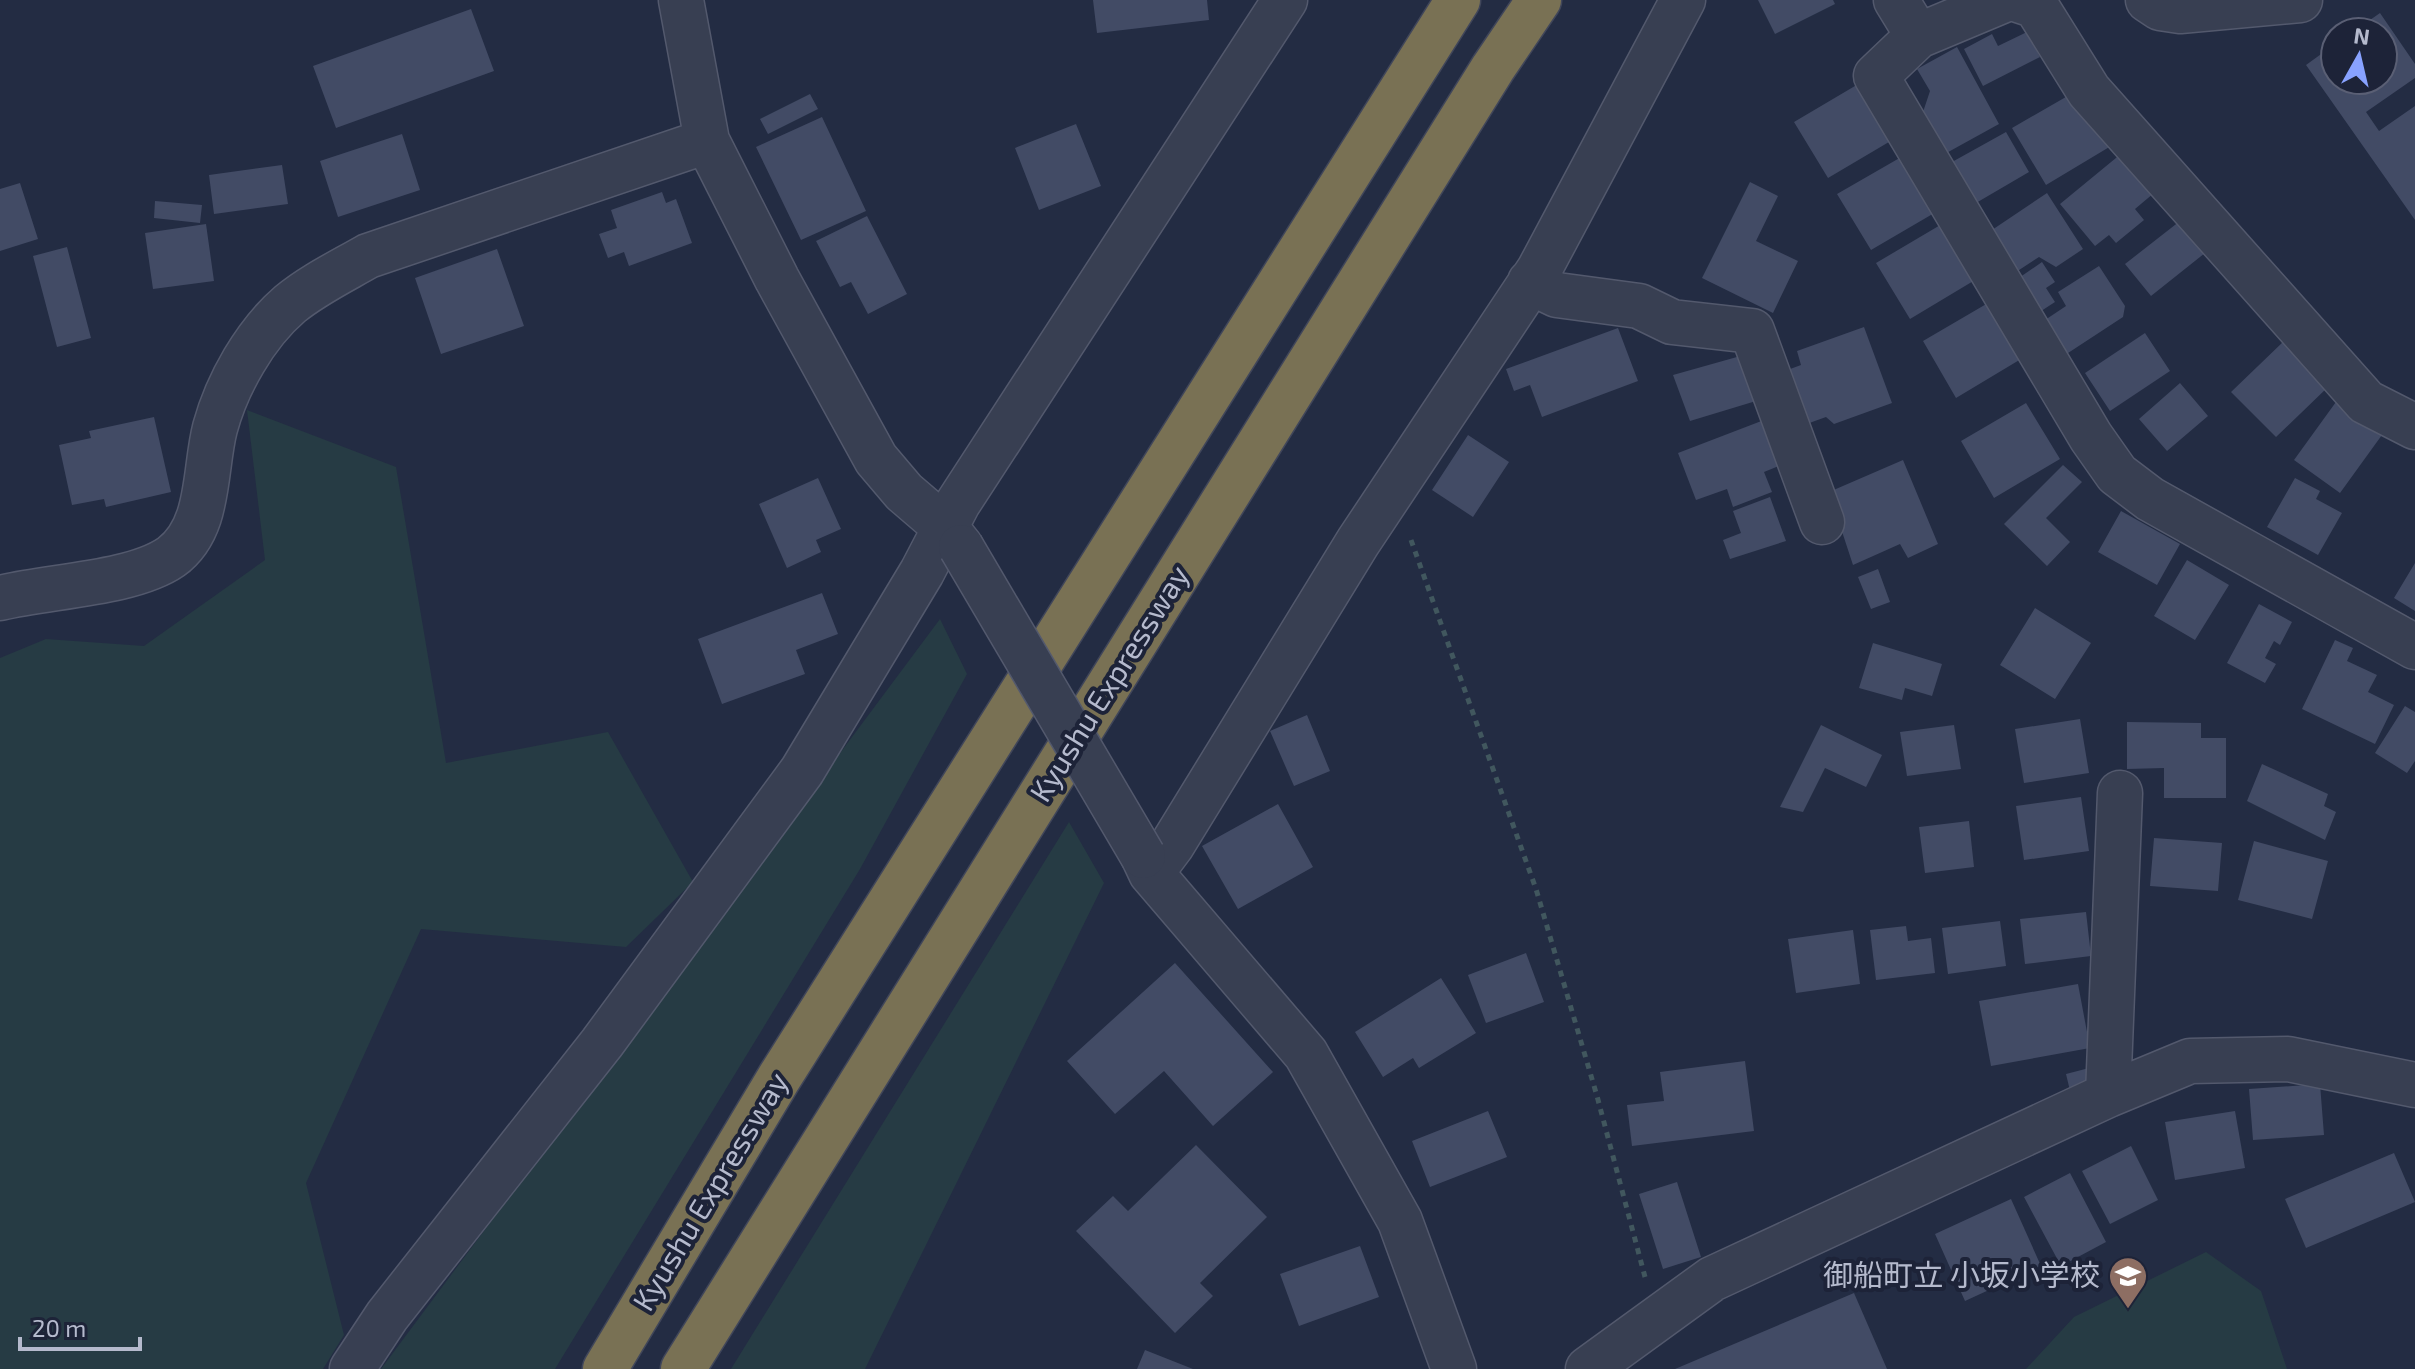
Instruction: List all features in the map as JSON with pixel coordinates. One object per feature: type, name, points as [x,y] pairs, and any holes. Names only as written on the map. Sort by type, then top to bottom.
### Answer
[{"type":"highway","name":"Kyushu Expressway","points":[[605,1369],[779,1078],[1458,0]]},
{"type":"highway","name":"Kyushu Expressway","points":[[683,1369],[1493,68],[1539,0]]},
{"type":"street","points":[[681,0],[707,141],[777,279],[876,459],[904,492],[953,537],[1147,865],[1306,1054],[1400,1221],[1454,1369]]},
{"type":"street","points":[[352,1369],[387,1316],[602,1043],[802,771],[922,572],[953,537],[958,503],[1285,0]]},
{"type":"street","points":[[1147,865],[1172,845],[1379,511],[1530,282],[1683,0]]},
{"type":"street","points":[[2004,0],[1907,18],[1876,76],[2091,437],[2117,474],[2150,499],[2415,647]]},
{"type":"street","points":[[2018,0],[2036,6],[2089,91],[2366,402],[2415,427]]},
{"type":"street","points":[[2148,0],[2160,8],[2180,11],[2300,0]]},
{"type":"street","points":[[0,598],[143,571],[172,556],[190,535],[198,514],[208,486],[215,426],[249,351],[289,305],[320,284],[368,256],[707,141]]},
{"type":"street","points":[[1530,282],[1557,295],[1639,306],[1672,322],[1752,331],[1822,522]]},
{"type":"street","points":[[2108,1095],[2120,793]]},
{"type":"street","points":[[1588,1369],[1712,1279],[2108,1095],[2190,1061],[2288,1059],[2415,1085]]},
{"type":"path","points":[[1379,511],[1407,531],[1411,539],[1536,889],[1597,1096],[1657,1320]]},
{"type":"shaded area","points":[[247,410],[396,467],[446,763],[608,732],[693,882],[626,947],[421,929],[306,1183],[344,1335],[323,1369],[0,1369],[0,658],[46,639],[144,646],[265,560]]},
{"type":"shaded area","points":[[940,619],[967,674],[860,869],[555,1369],[381,1369]]},
{"type":"shaded area","points":[[1069,822],[1104,883],[865,1369],[731,1369]]},
{"type":"shaded area","points":[[2206,1252],[2261,1291],[2287,1369],[2026,1369],[2074,1317]]},
{"type":"building","points":[[1093,0],[1207,0],[1209,20],[1097,33]]},
{"type":"building","points":[[1758,0],[1833,0],[1835,4],[1775,34]]},
{"type":"building","points":[[471,9],[494,71],[336,128],[313,66]]},
{"type":"building","points":[[2027,32],[2040,57],[1983,86],[1964,49],[1992,34],[1998,46]]},
{"type":"building","points":[[2399,41],[2415,64],[2415,78],[2399,89]]},
{"type":"building","points":[[1957,47],[1999,124],[1941,156],[1920,121],[1930,91],[1917,69]]},
{"type":"building","points":[[2319,56],[2319,83],[2306,65]]},
{"type":"building","points":[[1860,83],[1894,139],[1828,178],[1794,122]]},
{"type":"building","points":[[2078,90],[2111,146],[2046,185],[2012,128]]},
{"type":"building","points":[[810,94],[818,109],[768,134],[760,119]]},
{"type":"building","points":[[2328,96],[2389,96],[2366,112],[2379,131],[2415,106],[2415,220]]},
{"type":"building","points":[[822,117],[866,211],[801,240],[756,147]]},
{"type":"building","points":[[1076,124],[1101,186],[1039,210],[1015,148]]},
{"type":"building","points":[[2006,132],[2029,172],[1976,203],[1952,162]]},
{"type":"building","points":[[402,134],[420,190],[338,217],[320,161]]},
{"type":"building","points":[[2122,153],[2154,193],[2135,209],[2144,220],[2116,243],[2109,235],[2095,246],[2060,204]]},
{"type":"building","points":[[1903,156],[1936,212],[1871,250],[1837,194]]},
{"type":"building","points":[[282,165],[288,204],[214,214],[209,175]]},
{"type":"building","points":[[1750,182],[1778,196],[1756,241],[1798,261],[1773,313],[1702,278]]},
{"type":"building","points":[[20,183],[38,239],[0,251],[0,189]]},
{"type":"building","points":[[662,192],[666,203],[676,199],[692,243],[629,266],[624,252],[608,258],[599,234],[617,228],[611,210]]},
{"type":"building","points":[[2047,193],[2083,249],[2056,267],[2039,257],[2013,274],[1986,234]]},
{"type":"building","points":[[155,201],[202,205],[200,223],[154,218]]},
{"type":"building","points":[[867,216],[907,294],[868,314],[851,282],[840,287],[816,241]]},
{"type":"building","points":[[2180,221],[2205,253],[2151,296],[2125,264]]},
{"type":"building","points":[[206,224],[214,281],[153,289],[145,233]]},
{"type":"building","points":[[1942,224],[1975,280],[1910,319],[1876,263]]},
{"type":"building","points":[[67,247],[91,338],[57,347],[33,256]]},
{"type":"building","points":[[497,249],[524,326],[441,354],[415,278]]},
{"type":"building","points":[[2042,262],[2055,282],[2046,288],[2055,302],[2035,315],[2010,284]]},
{"type":"building","points":[[2099,266],[2125,306],[2123,317],[2065,355],[2042,322],[2066,306],[2058,292]]},
{"type":"building","points":[[1988,303],[2021,359],[1956,398],[1923,341]]},
{"type":"building","points":[[1864,327],[1892,403],[1834,424],[1826,417],[1801,426],[1782,372],[1801,365],[1797,351]]},
{"type":"building","points":[[1618,328],[1638,381],[1542,417],[1530,385],[1514,391],[1506,369]]},
{"type":"building","points":[[2145,333],[2170,371],[2110,411],[2085,373]]},
{"type":"building","points":[[2284,341],[2329,386],[2276,437],[2231,392]]},
{"type":"building","points":[[1744,355],[1756,401],[1690,421],[1673,375]]},
{"type":"building","points":[[2180,383],[2208,416],[2167,451],[2139,419]]},
{"type":"building","points":[[2341,395],[2387,428],[2340,493],[2294,460]]},
{"type":"building","points":[[2026,403],[2060,459],[1994,498],[1961,441]]},
{"type":"building","points":[[154,417],[171,492],[106,507],[104,499],[72,505],[59,445],[91,438],[89,431]]},
{"type":"building","points":[[1764,420],[1781,465],[1764,472],[1772,492],[1733,507],[1727,489],[1696,500],[1678,453]]},
{"type":"building","points":[[1468,435],[1509,462],[1473,517],[1432,490]]},
{"type":"building","points":[[1903,460],[1938,544],[1908,558],[1900,544],[1853,565],[1829,492]]},
{"type":"building","points":[[2063,465],[2082,482],[2046,518],[2070,542],[2047,566],[2004,524]]},
{"type":"building","points":[[818,478],[841,529],[816,540],[821,552],[787,568],[759,504]]},
{"type":"building","points":[[2295,478],[2320,491],[2316,499],[2342,513],[2318,555],[2267,527]]},
{"type":"building","points":[[1770,497],[1786,541],[1730,559],[1723,540],[1741,533],[1733,511]]},
{"type":"building","points":[[2121,511],[2180,544],[2157,585],[2098,552]]},
{"type":"building","points":[[2187,560],[2229,585],[2195,640],[2154,616]]},
{"type":"building","points":[[2415,563],[2415,611],[2394,598]]},
{"type":"building","points":[[1878,569],[1890,602],[1871,609],[1858,577]]},
{"type":"building","points":[[822,593],[838,634],[796,650],[805,674],[722,704],[698,639]]},
{"type":"building","points":[[2259,604],[2292,622],[2280,645],[2274,641],[2265,658],[2276,664],[2265,683],[2227,663]]},
{"type":"building","points":[[2035,608],[2091,643],[2055,699],[2000,665]]},
{"type":"building","points":[[2335,640],[2353,648],[2347,661],[2377,675],[2368,692],[2394,705],[2375,744],[2302,709]]},
{"type":"building","points":[[1873,643],[1942,664],[1932,696],[1905,688],[1902,700],[1859,688]]},
{"type":"building","points":[[2405,706],[2415,712],[2415,761],[2407,773],[2375,753]]},
{"type":"building","points":[[1307,715],[1330,771],[1294,786],[1270,731]]},
{"type":"building","points":[[2080,719],[2089,773],[2024,783],[2015,729]]},
{"type":"building","points":[[2127,722],[2201,723],[2201,738],[2226,738],[2226,798],[2164,798],[2164,768],[2127,769]]},
{"type":"building","points":[[1821,725],[1882,755],[1866,787],[1825,768],[1803,812],[1780,807]]},
{"type":"building","points":[[1954,725],[1961,769],[1907,776],[1900,732]]},
{"type":"building","points":[[2262,764],[2328,794],[2324,806],[2336,812],[2325,840],[2247,801]]},
{"type":"building","points":[[2081,797],[2089,851],[2024,860],[2016,806]]},
{"type":"building","points":[[1278,804],[1313,867],[1238,909],[1202,846]]},
{"type":"building","points":[[1969,821],[1974,867],[1925,873],[1919,827]]},
{"type":"building","points":[[2154,838],[2222,843],[2218,891],[2150,886]]},
{"type":"building","points":[[2254,841],[2328,861],[2312,919],[2238,900]]},
{"type":"building","points":[[2086,912],[2091,956],[2025,964],[2020,919]]},
{"type":"building","points":[[2000,921],[2006,966],[1948,974],[1942,928]]},
{"type":"building","points":[[1906,926],[1908,941],[1931,938],[1935,973],[1876,980],[1870,930]]},
{"type":"building","points":[[1853,930],[1860,984],[1796,993],[1788,939]]},
{"type":"building","points":[[1526,953],[1544,1002],[1486,1023],[1468,975]]},
{"type":"building","points":[[1175,963],[1273,1072],[1213,1126],[1164,1071],[1115,1114],[1067,1061]]},
{"type":"building","points":[[1441,978],[1476,1033],[1419,1068],[1413,1058],[1383,1077],[1355,1032]]},
{"type":"building","points":[[2078,984],[2090,1048],[1991,1066],[1979,1001]]},
{"type":"building","points":[[1745,1061],[1754,1131],[1632,1146],[1627,1105],[1664,1101],[1660,1072]]},
{"type":"building","points":[[2093,1067],[2100,1091],[2072,1099],[2066,1074]]},
{"type":"building","points":[[2320,1084],[2324,1135],[2253,1140],[2249,1089]]},
{"type":"building","points":[[1488,1111],[1507,1157],[1430,1187],[1412,1141]]},
{"type":"building","points":[[2235,1111],[2245,1168],[2175,1180],[2165,1122]]},
{"type":"building","points":[[1196,1145],[1267,1217],[1200,1283],[1213,1296],[1175,1333],[1076,1231],[1113,1196],[1128,1211]]},
{"type":"building","points":[[2131,1146],[2158,1200],[2110,1224],[2082,1171]]},
{"type":"building","points":[[2394,1153],[2415,1202],[2306,1248],[2285,1199]]},
{"type":"building","points":[[2070,1173],[2106,1242],[2061,1266],[2024,1197]]},
{"type":"building","points":[[1677,1182],[1701,1257],[1663,1269],[1639,1194]]},
{"type":"building","points":[[2011,1199],[2041,1266],[1965,1301],[1935,1234]]},
{"type":"building","points":[[1360,1246],[1379,1297],[1299,1326],[1280,1274]]},
{"type":"building","points":[[1854,1293],[1887,1369],[1675,1369]]},
{"type":"building","points":[[1145,1350],[1193,1369],[1137,1369]]},
{"type":"place","name":"御船町立 小坂小学校","points":[[2128,1310]]}]
